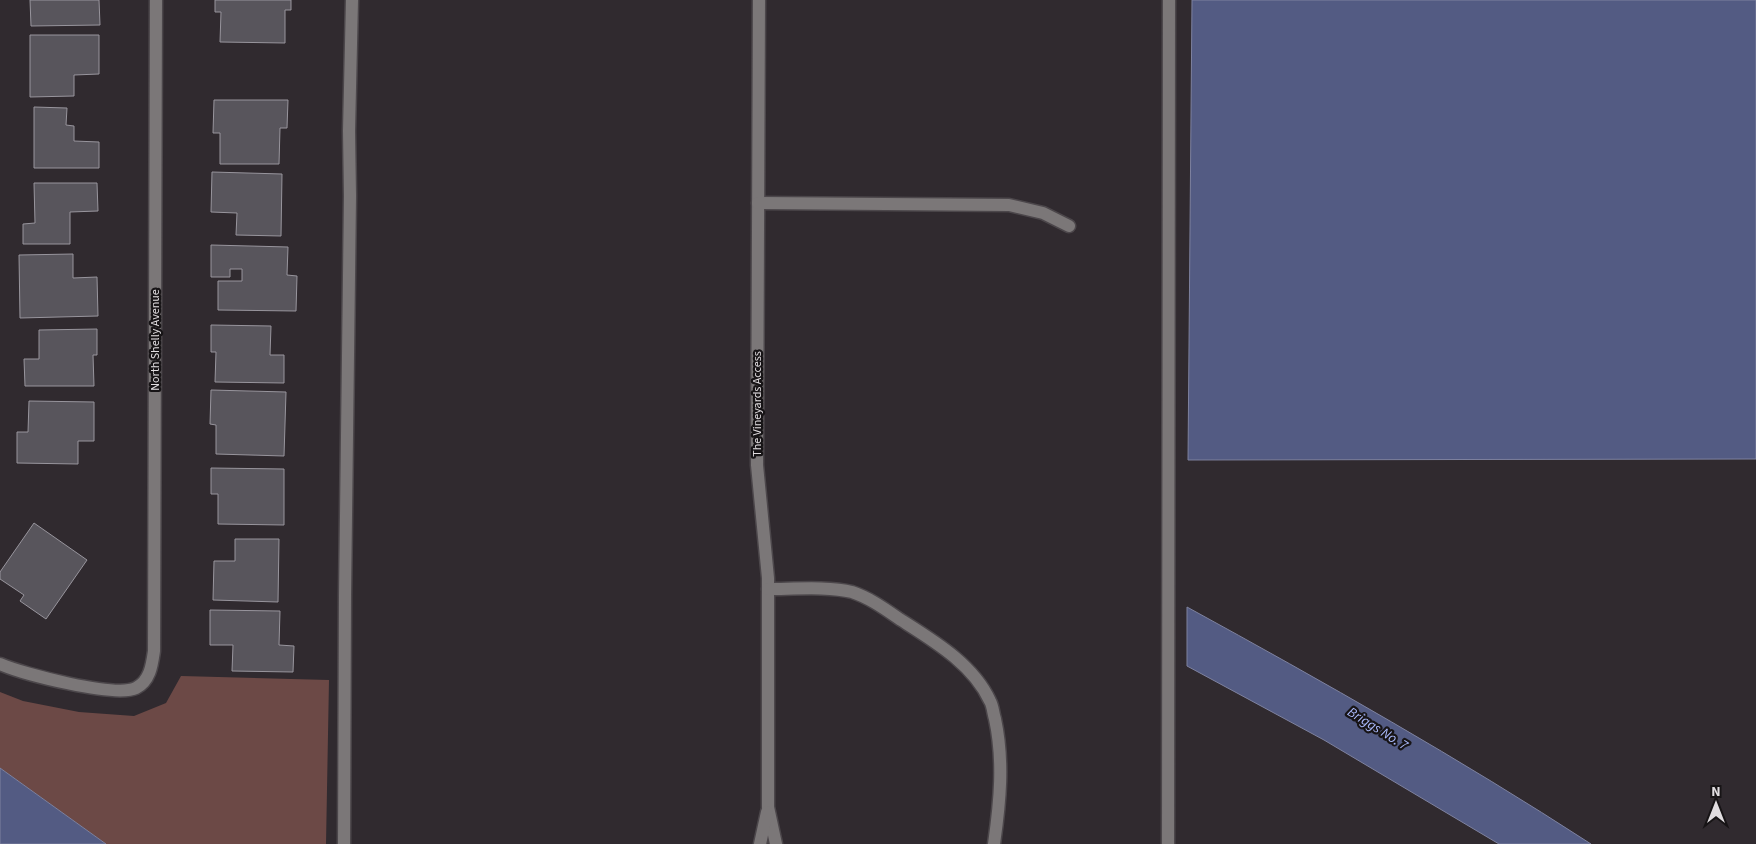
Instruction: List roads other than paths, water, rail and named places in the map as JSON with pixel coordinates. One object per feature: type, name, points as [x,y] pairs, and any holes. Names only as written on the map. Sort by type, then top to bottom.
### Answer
[{"type":"street","name":"North Shelly Avenue","points":[[0,664],[13,670],[66,683],[119,691],[136,688],[147,679],[152,665],[154,651],[156,0]]},
{"type":"street","points":[[344,844],[350,196],[348,131],[352,0]]},
{"type":"street","name":"The Vineyards Access","points":[[759,0],[757,465],[768,589],[768,807],[760,844]]},
{"type":"street","points":[[1168,844],[1170,0]]},
{"type":"street","points":[[758,203],[1009,206],[1043,213],[1070,226]]},
{"type":"street","points":[[768,589],[828,589],[850,592],[868,598],[947,650],[973,675],[990,701],[998,734],[1001,765],[1000,805],[994,844]]},
{"type":"street","name":"The Vineyards Access","points":[[768,807],[776,844]]},
{"type":"water","points":[[1192,0],[1756,0],[1756,459],[1188,460]]},
{"type":"water","name":"Briggs No. 7","points":[[1187,607],[1391,722],[1542,812],[1591,844],[1499,844],[1324,740],[1187,666]]},
{"type":"water","points":[[0,768],[106,844],[0,844]]}]
